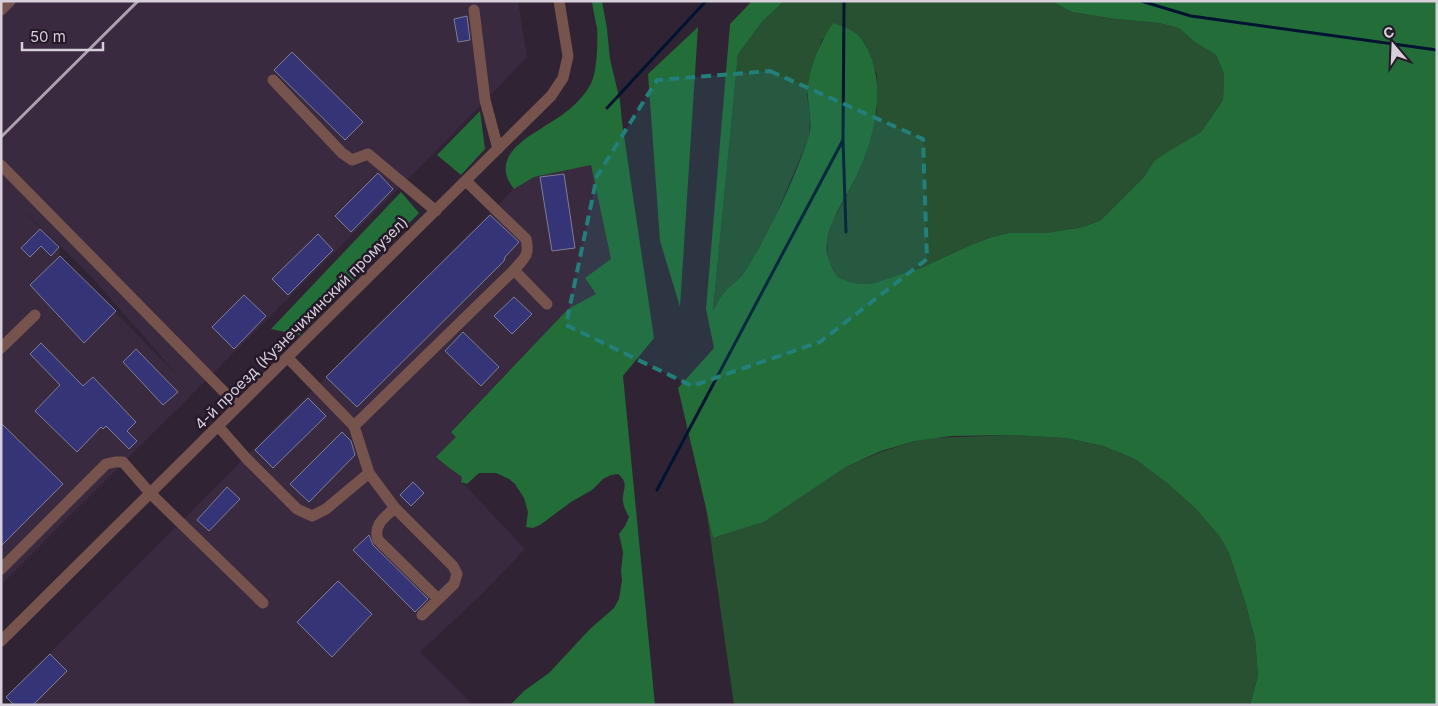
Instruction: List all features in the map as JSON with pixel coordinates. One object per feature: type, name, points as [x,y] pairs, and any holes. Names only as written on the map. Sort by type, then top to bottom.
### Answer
[{"type":"street","points":[[1,10],[10,1]]},
{"type":"street","name":"4-й проезд (Кузнечихинский промузел)","points":[[1,641],[551,96],[562,78],[568,56],[559,1]]},
{"type":"street","points":[[474,10],[484,100],[498,149]]},
{"type":"street","points":[[273,80],[342,153],[352,160],[368,154],[436,211]]},
{"type":"street","points":[[1,166],[238,406]]},
{"type":"street","points":[[354,426],[527,256],[528,247],[526,239],[466,181]]},
{"type":"street","points":[[514,270],[547,304]]},
{"type":"street","points":[[1,348],[35,315]]},
{"type":"street","points":[[288,358],[354,426],[369,473],[395,508],[458,574],[454,584],[422,615]]},
{"type":"street","points":[[218,426],[246,458],[297,509],[312,516],[326,509],[369,473]]},
{"type":"street","points":[[1,569],[106,464],[123,462],[150,493],[263,602]]},
{"type":"street","points":[[395,508],[377,525],[376,533],[378,540],[438,599]]},
{"type":"highlighted area","points":[[770,71],[923,139],[927,259],[820,342],[692,386],[566,325],[597,176],[657,80]]},
{"type":"shaded area","points":[[1,1],[518,1],[527,57],[439,148],[1,585]],"holes":[[[9,197],[88,273],[180,378],[60,256],[59,247]]]},
{"type":"shaded area","points":[[591,165],[611,259],[596,294],[568,309],[451,431],[457,437],[448,467],[462,477],[462,482],[525,549],[483,593],[420,652],[473,705],[14,705],[6,697],[514,189],[534,177]]},
{"type":"green space","points":[[592,1],[602,1],[610,59],[620,101],[654,338],[623,376],[655,705],[510,705],[524,691],[549,673],[590,629],[614,608],[619,599],[623,552],[619,534],[629,517],[623,503],[625,484],[618,474],[611,475],[540,525],[533,528],[526,527],[528,512],[524,498],[515,484],[509,479],[496,473],[479,473],[467,484],[461,482],[462,477],[436,457],[456,437],[451,432],[568,309],[596,294],[585,278],[611,259],[591,165],[534,177],[514,189],[507,177],[506,166],[509,156],[516,147],[577,103],[589,87],[595,70],[597,47],[597,28]]},
{"type":"green space","points":[[752,1],[784,1],[762,22],[738,54],[713,311],[723,294],[746,270],[764,239],[788,190],[809,134],[809,79],[823,39],[833,23],[854,32],[862,40],[872,60],[877,92],[874,126],[864,159],[833,220],[828,234],[827,255],[837,277],[853,283],[871,284],[923,267],[992,237],[1009,233],[1046,233],[1083,227],[1101,220],[1144,177],[1154,161],[1201,132],[1223,100],[1224,74],[1216,55],[1195,42],[1179,28],[1159,23],[1115,19],[1072,12],[1051,1],[1437,1],[1437,705],[1250,705],[1258,676],[1255,639],[1229,553],[1220,537],[1196,509],[1167,483],[1135,459],[1103,446],[1066,438],[1009,435],[951,436],[915,441],[881,451],[846,467],[764,522],[713,538],[678,388],[714,348],[706,309],[730,24]]},
{"type":"green space","points":[[784,1],[1051,1],[1072,12],[1115,19],[1159,23],[1179,28],[1216,55],[1224,74],[1223,100],[1201,132],[1154,161],[1144,177],[1101,220],[1083,227],[1046,233],[1009,233],[992,237],[923,267],[871,284],[853,283],[836,277],[828,259],[827,241],[832,222],[851,188],[860,167],[877,112],[877,75],[864,42],[822,39],[807,96],[810,117],[809,137],[768,234],[745,272],[725,292],[713,312],[738,53],[762,22]]},
{"type":"green space","points":[[698,27],[680,307],[660,241],[648,74]]},
{"type":"green space","points":[[480,111],[485,149],[461,175],[437,155]]},
{"type":"green space","points":[[401,192],[419,213],[300,335],[271,329]]},
{"type":"green space","points":[[1009,435],[1066,438],[1103,446],[1135,459],[1167,483],[1196,509],[1220,537],[1229,553],[1246,605],[1255,639],[1258,676],[1250,705],[734,705],[704,493],[713,538],[764,522],[846,467],[881,452],[915,441],[933,438]]},
{"type":"building","points":[[467,16],[470,40],[458,42],[454,19]]},
{"type":"building","points":[[292,52],[363,122],[345,140],[274,70]]},
{"type":"building","points":[[378,173],[393,189],[351,232],[335,216]]},
{"type":"building","points":[[564,174],[575,248],[552,251],[540,177]]},
{"type":"building","points":[[490,215],[519,242],[505,257],[504,261],[357,407],[326,377]]},
{"type":"building","points":[[40,229],[59,247],[51,256],[41,246],[30,257],[21,248]]},
{"type":"building","points":[[318,234],[333,250],[288,295],[272,279]]},
{"type":"building","points":[[60,256],[116,311],[84,343],[30,285]]},
{"type":"building","points":[[244,295],[266,316],[234,349],[212,327]]},
{"type":"building","points":[[514,297],[532,314],[512,334],[494,316]]},
{"type":"building","points":[[463,332],[499,367],[481,386],[445,351]]},
{"type":"building","points":[[41,343],[83,386],[93,377],[136,422],[127,431],[137,441],[129,449],[106,426],[103,429],[101,427],[77,452],[35,411],[60,385],[30,354]]},
{"type":"building","points":[[136,349],[178,392],[163,405],[123,362]]},
{"type":"building","points":[[308,398],[326,416],[273,468],[255,450]]},
{"type":"building","points":[[1,423],[63,484],[1,546]]},
{"type":"building","points":[[342,432],[351,441],[355,455],[309,502],[290,484]]},
{"type":"building","points":[[413,482],[424,493],[411,506],[400,495]]},
{"type":"building","points":[[227,487],[240,499],[209,531],[197,520]]},
{"type":"building","points":[[369,535],[373,545],[428,599],[415,612],[353,550]]},
{"type":"building","points":[[338,581],[372,614],[332,657],[297,622]]},
{"type":"building","points":[[50,654],[67,671],[33,705],[14,705],[6,697]]},
{"type":"waterway","points":[[607,108],[706,1]]},
{"type":"waterway","points":[[844,1],[843,140],[846,232]]},
{"type":"waterway","points":[[1141,1],[1191,16],[1437,50]]},
{"type":"waterway","points":[[657,490],[843,140]]},
{"type":"railway","points":[[1,137],[138,1]]}]
